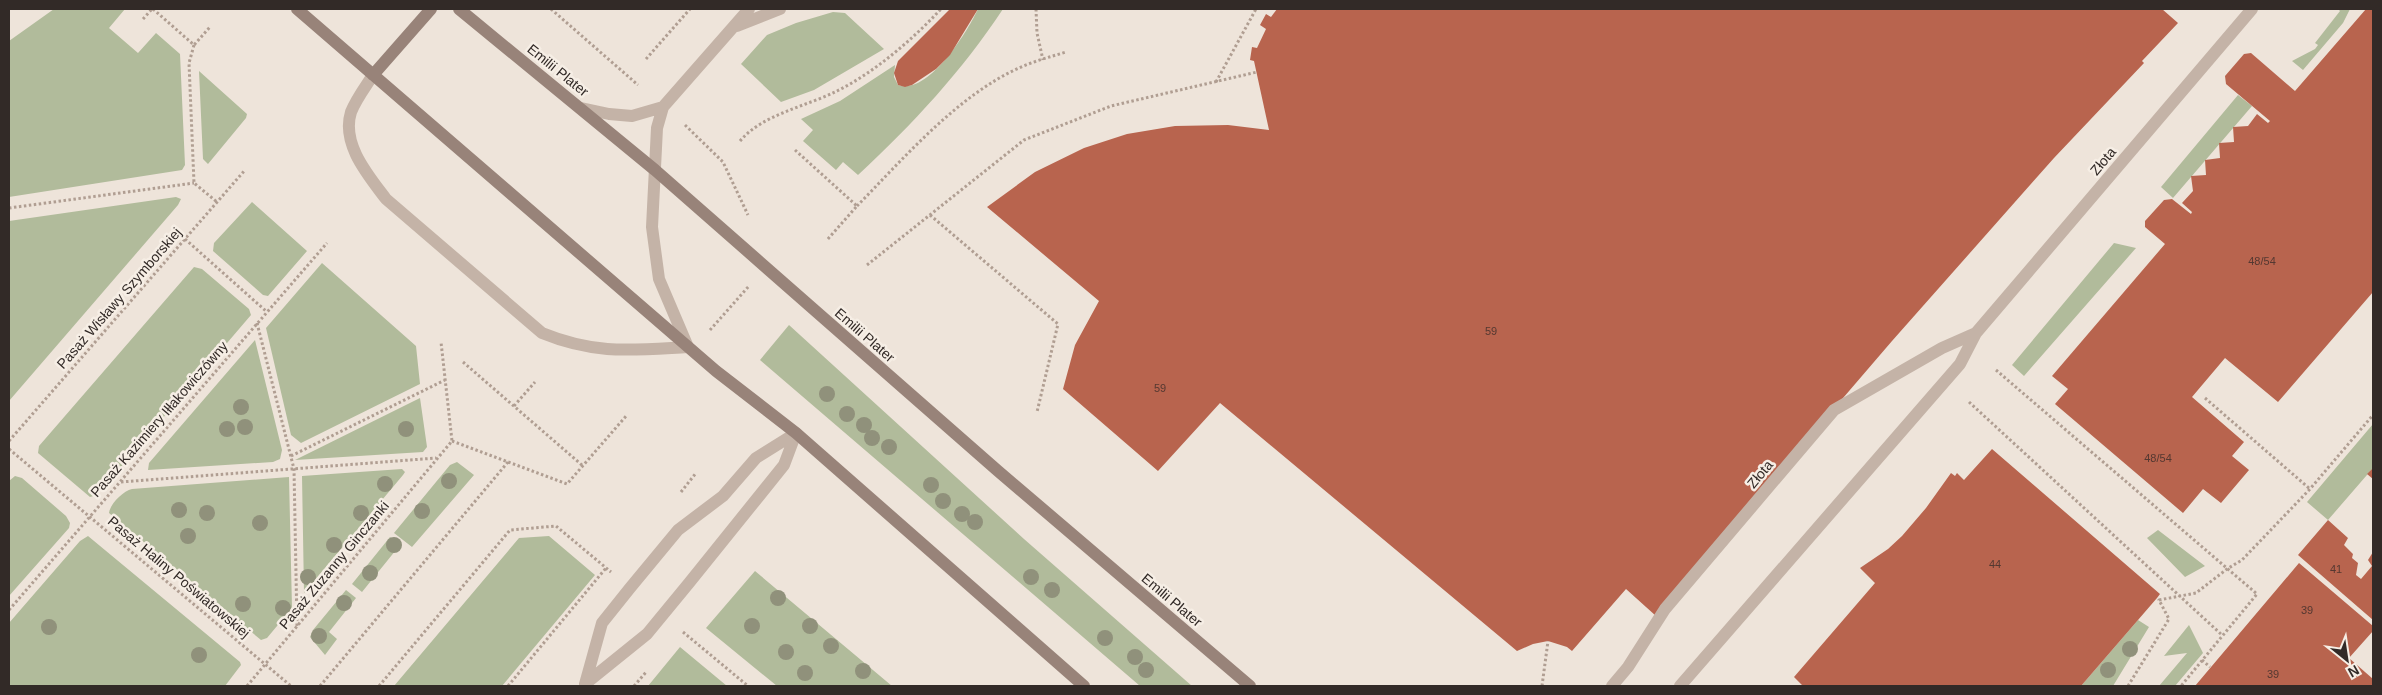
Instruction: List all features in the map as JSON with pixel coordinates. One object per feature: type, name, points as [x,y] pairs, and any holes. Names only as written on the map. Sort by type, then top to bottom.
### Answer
[{"type":"street","points":[[297,9],[688,347],[796,433],[1084,686]]},
{"type":"street","points":[[431,9],[374,75],[352,110],[348,126],[350,142],[366,172],[386,199],[542,333],[562,341],[593,349],[628,350],[688,347]]},
{"type":"street","name":"Emilii Plater","points":[[459,9],[582,108],[655,170],[998,471],[1250,686]]},
{"type":"street","points":[[688,347],[659,279],[652,227],[657,128],[663,107],[749,9]]},
{"type":"street","points":[[732,27],[780,9]]},
{"type":"street","name":"Złota","points":[[1680,686],[1960,364],[1976,332],[2252,9]]},
{"type":"street","points":[[582,108],[609,114],[632,116],[663,107]]},
{"type":"street","name":"Złota","points":[[1612,686],[1628,667],[1665,609],[1834,410],[1942,348],[1976,332]]},
{"type":"street","points":[[584,685],[647,634],[784,465],[796,433]]},
{"type":"street","points":[[584,685],[602,623],[678,530],[723,496],[756,458],[796,433]]},
{"type":"path","points":[[143,20],[152,9],[194,45]]},
{"type":"path","points":[[551,9],[633,80]]},
{"type":"path","points":[[646,59],[690,9]]},
{"type":"path","points":[[740,142],[751,128],[838,91],[878,65],[941,9]]},
{"type":"path","points":[[1036,9],[1037,33],[1043,60]]},
{"type":"path","points":[[1216,82],[1256,9]]},
{"type":"path","points":[[194,183],[189,63],[194,45],[210,27]]},
{"type":"path","points":[[828,240],[857,206],[926,136],[976,94],[1013,71],[1066,52]]},
{"type":"path","points":[[867,265],[1024,140],[1111,106],[1257,72]]},
{"type":"path","points":[[684,124],[713,150],[731,176],[750,223]]},
{"type":"path","points":[[795,150],[857,206]]},
{"type":"path","name":"Pasaż Wisławy Szymborskiej","points":[[9,441],[245,170]]},
{"type":"path","points":[[9,208],[194,183],[217,202]]},
{"type":"path","points":[[930,215],[1058,324],[1037,412]]},
{"type":"path","points":[[185,240],[267,312]]},
{"type":"path","name":"Pasaż Kazimiery Iłłakowiczówny","points":[[9,610],[327,242]]},
{"type":"path","points":[[717,323],[747,288]]},
{"type":"path","points":[[257,323],[294,469],[297,626]]},
{"type":"path","points":[[441,342],[452,440],[508,462],[566,484],[627,415]]},
{"type":"path","points":[[463,362],[582,466]]},
{"type":"path","points":[[1996,370],[2256,594],[2181,686]]},
{"type":"path","points":[[291,456],[445,380]]},
{"type":"path","points":[[514,406],[535,382]]},
{"type":"path","points":[[2205,398],[2310,490]]},
{"type":"path","points":[[1969,402],[2222,635]]},
{"type":"path","points":[[2128,686],[2169,619],[2160,600],[2196,593],[2242,560],[2310,490],[2373,415]]},
{"type":"path","name":"Pasaż Zuzanny Ginczanki","points":[[248,686],[452,440]]},
{"type":"path","name":"Pasaż Haliny Poświatowskiej","points":[[9,449],[291,686]]},
{"type":"path","points":[[120,482],[437,458]]},
{"type":"path","points":[[320,686],[508,462]]},
{"type":"path","points":[[677,496],[696,473]]},
{"type":"path","points":[[379,686],[510,530],[556,526],[617,577]]},
{"type":"path","points":[[508,686],[606,568]]},
{"type":"path","points":[[681,631],[748,686]]},
{"type":"path","points":[[1542,686],[1548,641]]},
{"type":"path","points":[[2202,660],[2210,667]]},
{"type":"green space","points":[[54,9],[125,9],[109,28],[138,53],[156,33],[180,54],[185,165],[182,170],[9,197],[9,41]]},
{"type":"green space","points":[[978,9],[1003,9],[971,54],[936,96],[858,175],[843,162],[836,170],[803,141],[813,130],[801,119],[840,101],[895,65],[894,77],[898,85],[910,86],[922,81],[934,72],[966,32]]},
{"type":"green space","points":[[2338,9],[2350,9],[2343,23],[2303,70],[2292,61],[2315,49],[2318,45],[2315,43],[2340,11]]},
{"type":"green space","points":[[833,12],[845,13],[884,49],[814,90],[781,102],[741,64],[767,35],[796,23]]},
{"type":"green space","points":[[199,71],[247,114],[246,118],[208,164],[203,159]]},
{"type":"green space","points":[[2238,95],[2252,106],[2173,198],[2161,187]]},
{"type":"green space","points":[[176,197],[181,199],[178,205],[9,401],[9,221]]},
{"type":"green space","points":[[252,202],[307,251],[268,296],[263,295],[213,251],[214,243]]},
{"type":"green space","points":[[2114,243],[2136,248],[2024,376],[2012,365]]},
{"type":"green space","points":[[322,263],[416,346],[420,384],[301,443],[291,435],[266,328]]},
{"type":"green space","points":[[194,267],[202,269],[249,309],[251,315],[97,495],[90,497],[38,453],[39,446]]},
{"type":"green space","points":[[789,325],[1024,539],[1192,686],[1140,686],[760,360]]},
{"type":"green space","points":[[255,340],[282,450],[280,459],[273,462],[148,470],[149,463]]},
{"type":"green space","points":[[420,398],[427,447],[423,452],[295,460]]},
{"type":"green space","points":[[2373,424],[2373,468],[2328,520],[2307,502]]},
{"type":"green space","points":[[457,462],[474,475],[412,547],[394,533],[450,465]]},
{"type":"green space","points":[[402,469],[405,472],[403,475],[304,593],[302,476]]},
{"type":"green space","points":[[15,476],[22,478],[66,516],[70,523],[69,528],[9,596],[9,481]]},
{"type":"green space","points":[[289,477],[292,608],[267,638],[261,640],[109,513],[118,498],[132,489]]},
{"type":"green space","points":[[2158,530],[2205,566],[2185,577],[2147,538]]},
{"type":"green space","points":[[88,536],[240,662],[241,665],[225,686],[9,686],[9,623],[80,541]]},
{"type":"green space","points":[[549,536],[595,575],[502,686],[394,686],[519,538]]},
{"type":"green space","points":[[390,537],[400,545],[362,592],[352,584]]},
{"type":"green space","points":[[755,571],[892,686],[777,686],[706,628]]},
{"type":"green space","points":[[346,590],[356,598],[329,632],[337,639],[325,655],[310,637],[313,630]]},
{"type":"green space","points":[[2138,620],[2149,627],[2113,686],[2081,686]]},
{"type":"green space","points":[[2189,625],[2203,653],[2175,686],[2159,686],[2187,653],[2164,656]]},
{"type":"green space","points":[[680,647],[727,686],[648,686]]},
{"type":"building","points":[[950,9],[978,9],[950,55],[936,69],[912,85],[905,87],[898,85],[894,73],[898,61]]},
{"type":"building","points":[[1277,9],[2162,9],[2178,23],[2142,61],[2144,63],[2054,158],[1892,341],[1656,616],[1626,589],[1572,651],[1567,647],[1548,641],[1533,644],[1517,651],[1220,403],[1158,471],[1063,389],[1075,345],[1099,301],[987,207],[1035,172],[1084,148],[1127,134],[1175,126],[1228,125],[1269,130],[1254,61],[1250,60],[1252,47],[1257,48],[1266,29],[1260,25],[1266,14],[1271,17]]},
{"type":"building","points":[[2366,9],[2373,9],[2373,292],[2278,402],[2225,358],[2192,397],[2244,442],[2232,456],[2249,470],[2221,503],[2203,489],[2183,513],[2055,404],[2068,389],[2052,376],[2165,244],[2145,227],[2145,221],[2164,200],[2172,199],[2191,214],[2192,212],[2182,203],[2193,191],[2191,176],[2206,175],[2205,160],[2220,158],[2219,143],[2234,142],[2233,127],[2248,126],[2257,114],[2268,123],[2270,121],[2226,84],[2225,76],[2244,54],[2251,53],[2295,91]]},
{"type":"building","points":[[1992,449],[2160,594],[2157,598],[2081,686],[1803,686],[1794,677],[1875,583],[1860,568],[1888,549],[1902,536],[1926,508],[1951,473],[1955,476],[1957,473],[1964,480]]},
{"type":"building","points":[[2373,468],[2373,479],[2367,474]]},
{"type":"building","points":[[2328,520],[2348,538],[2344,545],[2353,554],[2352,558],[2358,563],[2356,575],[2361,579],[2372,566],[2368,560],[2373,552],[2373,620],[2298,555]]},
{"type":"building","points":[[2299,563],[2373,626],[2373,631],[2349,658],[2373,679],[2373,686],[2195,686]]}]
